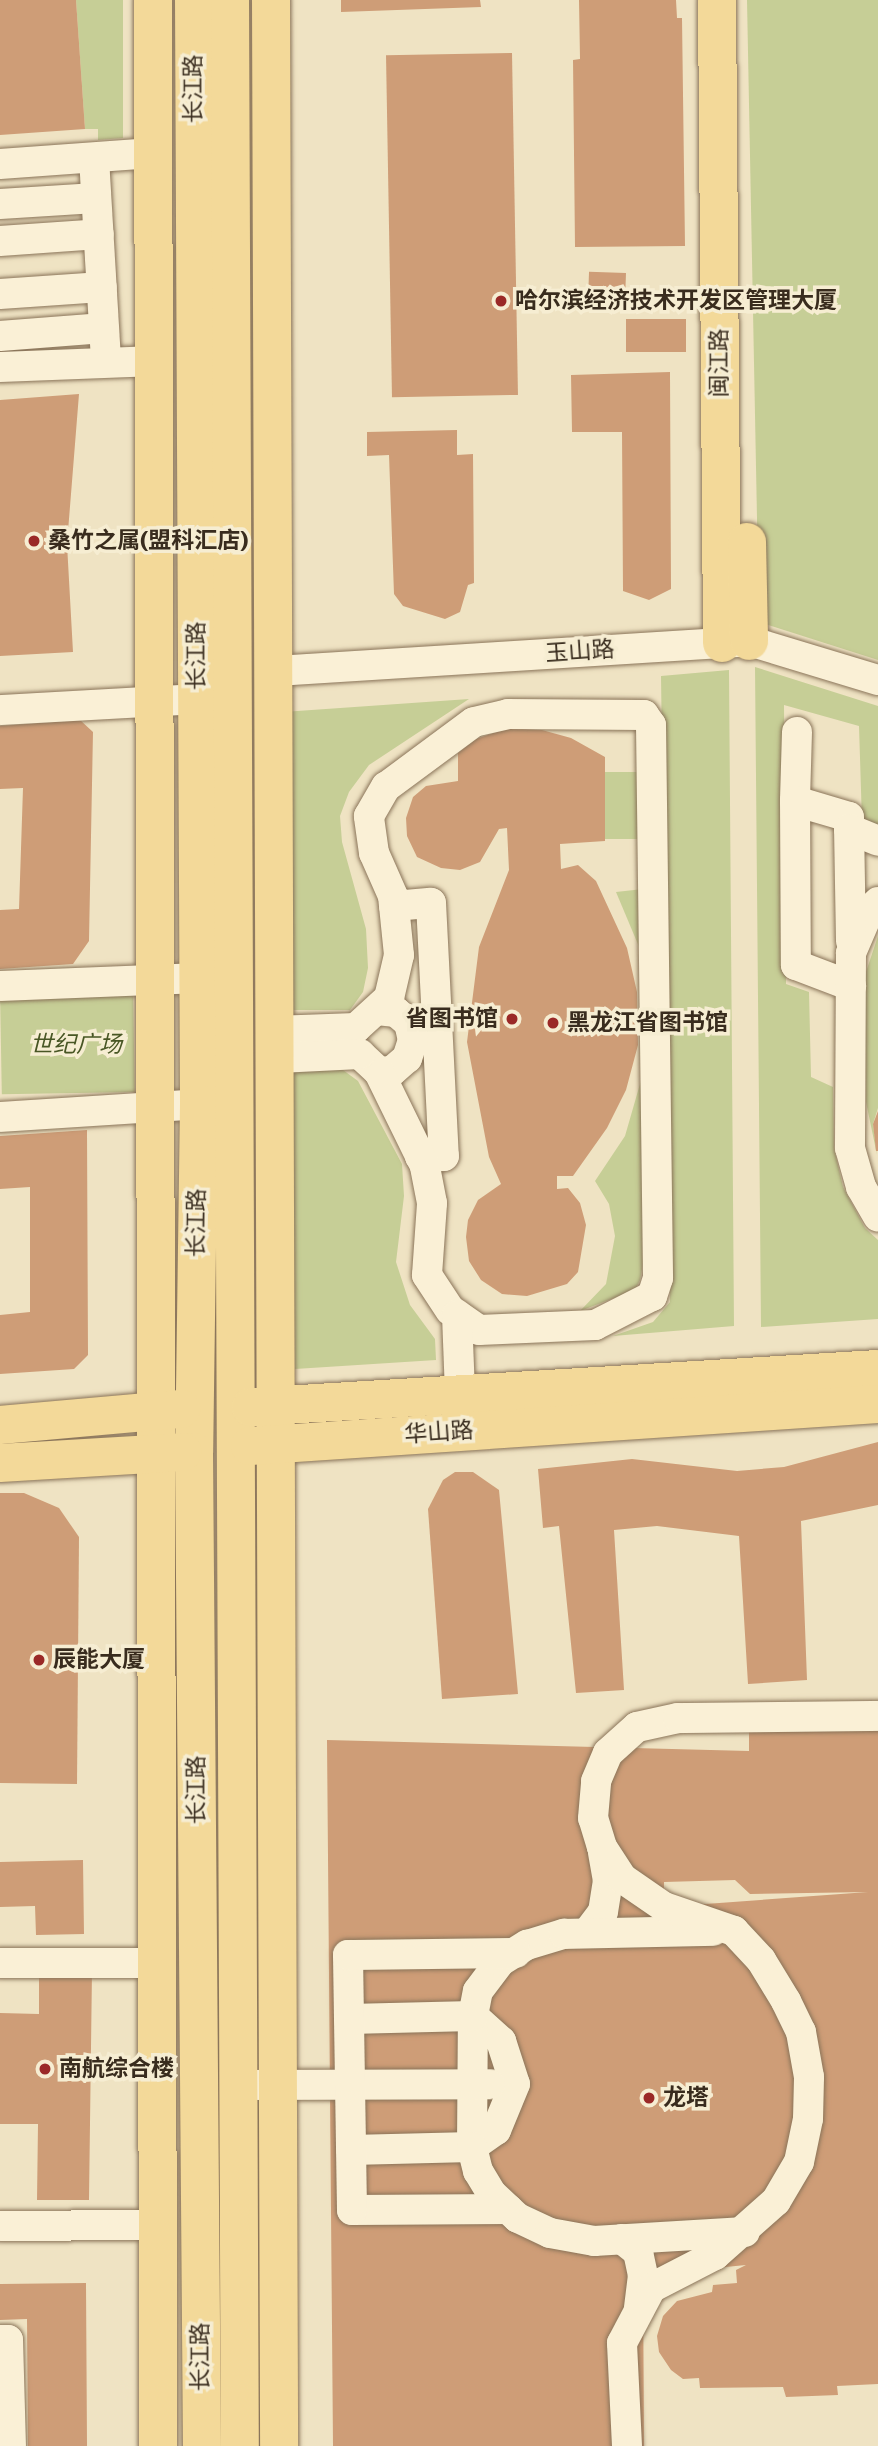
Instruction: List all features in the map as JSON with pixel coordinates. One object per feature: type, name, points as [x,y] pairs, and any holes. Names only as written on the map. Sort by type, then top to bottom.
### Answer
[{"type":"main road","points":[[153,0],[156,699],[152,1105],[176,1410],[156,1963],[158,2446]]},
{"type":"main road","name":"长江路","points":[[176,1410],[199,1104],[194,0]]},
{"type":"main road","name":"长江路","points":[[230,0],[233,1447],[240,2446]]},
{"type":"main road","points":[[271,0],[276,671],[274,1444],[278,2446]]},
{"type":"main road","name":"闽江路","points":[[717,0],[735,642]]},
{"type":"main road","name":"闽江路","points":[[735,642],[739,0]]},
{"type":"main road","name":"华山路","points":[[0,1425],[176,1410],[878,1369]]},
{"type":"main road","name":"华山路","points":[[0,1463],[878,1404]]},
{"type":"main road","name":"长江路","points":[[176,1453],[202,2446]]},
{"type":"street","points":[[0,164],[153,153]]},
{"type":"street","points":[[93,158],[106,361]]},
{"type":"street","points":[[0,204],[96,198]]},
{"type":"street","points":[[0,241],[99,234]]},
{"type":"street","points":[[0,294],[102,287]]},
{"type":"street","points":[[0,336],[104,328]]},
{"type":"street","points":[[0,367],[156,361]]},
{"type":"street","name":"玉山路","points":[[276,671],[735,642],[878,680]]},
{"type":"street","points":[[0,710],[156,699],[197,699]]},
{"type":"street","points":[[276,1044],[356,1028],[389,998],[399,955],[394,906],[374,853],[369,816],[386,786],[474,722],[508,714],[644,715],[651,724],[658,1278],[652,1296],[595,1325],[479,1330],[457,1315],[427,1275],[432,1203],[420,1157],[356,1040],[369,1017]]},
{"type":"street","points":[[797,732],[796,965],[851,986]]},
{"type":"street","points":[[795,801],[849,817],[850,1148],[861,1186],[878,1217]]},
{"type":"street","points":[[849,829],[878,841]]},
{"type":"street","points":[[851,953],[869,911],[878,902]]},
{"type":"street","points":[[394,906],[431,903],[444,1156],[420,1157]]},
{"type":"street","points":[[0,986],[198,978]]},
{"type":"street","points":[[276,1044],[369,1063],[392,1071],[407,1058],[413,1040],[409,1023],[396,1012],[369,1017]]},
{"type":"street","points":[[0,1116],[199,1104]]},
{"type":"street","points":[[457,1315],[460,1393]]},
{"type":"street","points":[[587,1933],[603,1912],[607,1891],[602,1847],[593,1818],[596,1781],[608,1753],[637,1727],[678,1718],[878,1716]]},
{"type":"street","points":[[602,1847],[622,1878],[664,1907],[734,1931],[761,1960],[801,2032],[809,2077],[808,2119],[799,2162],[776,2201],[746,2232],[715,2255],[651,2288],[622,2343],[627,2446]]},
{"type":"street","points":[[734,1931],[564,1934],[502,1961],[478,1990],[473,2016],[472,2147],[478,2171],[492,2194],[508,2209],[551,2233],[594,2241],[746,2232]]},
{"type":"street","points":[[508,2209],[352,2210],[348,1955],[516,1953]]},
{"type":"street","points":[[0,1963],[156,1963]]},
{"type":"street","points":[[349,2019],[473,2016],[501,2041],[515,2084],[496,2130],[472,2147],[351,2150]]},
{"type":"street","points":[[239,2085],[515,2084]]},
{"type":"street","points":[[0,2226],[157,2225]]},
{"type":"street","points":[[622,2239],[639,2252],[643,2275],[638,2312]]},
{"type":"street","points":[[0,2340],[8,2340],[10,2446]]},
{"type":"green space","points":[[76,0],[123,0],[123,138],[98,140],[98,129],[85,129]]},
{"type":"green space","points":[[747,0],[878,0],[878,660],[759,622]]},
{"type":"green space","points":[[755,667],[878,706],[878,828],[862,822],[859,726],[784,705],[786,984],[809,992],[811,1077],[833,1087],[834,1148],[843,1187],[865,1228],[878,1240],[878,1319],[761,1327]]},
{"type":"green space","points":[[729,670],[734,1326],[613,1336],[653,1322],[670,1302],[661,676]]},
{"type":"green space","points":[[469,699],[369,765],[349,792],[340,816],[342,842],[366,929],[368,968],[363,992],[350,1010],[288,1010],[283,712]]},
{"type":"green space","points":[[605,772],[645,772],[645,839],[605,839]]},
{"type":"green space","points":[[643,889],[645,961],[616,892]]},
{"type":"green space","points":[[878,936],[878,1108],[873,1124],[877,1155],[866,1102],[864,978]]},
{"type":"green space","name":"世纪广场","points":[[133,989],[135,1092],[2,1094],[0,991]]},
{"type":"green space","points":[[289,1070],[343,1070],[358,1081],[402,1164],[404,1196],[396,1262],[410,1305],[435,1339],[436,1360],[295,1369]]},
{"type":"green space","points":[[644,1070],[644,1259],[640,1280],[635,1290],[580,1311],[606,1284],[615,1236],[609,1204],[595,1181],[625,1136]]},
{"type":"building","points":[[0,0],[76,0],[85,129],[0,135]]},
{"type":"building","points":[[341,0],[480,0],[481,7],[341,12]]},
{"type":"building","points":[[579,0],[676,0],[677,18],[682,18],[685,246],[575,247],[573,60],[580,59]]},
{"type":"building","points":[[512,53],[518,395],[392,397],[386,55]]},
{"type":"building","points":[[589,272],[626,273],[625,308],[588,307]]},
{"type":"building","points":[[626,319],[686,319],[686,352],[626,352]]},
{"type":"building","points":[[670,372],[671,589],[649,600],[623,591],[622,432],[572,432],[571,375]]},
{"type":"building","points":[[79,394],[67,544],[73,652],[0,656],[0,400]]},
{"type":"building","points":[[457,430],[457,455],[473,454],[474,583],[468,585],[460,612],[445,619],[403,606],[394,594],[389,455],[367,456],[367,432]]},
{"type":"building","points":[[80,720],[93,732],[89,941],[73,964],[0,969],[0,910],[19,909],[23,788],[0,789],[0,726]]},
{"type":"building","name":"黑龙江省图书馆","points":[[508,728],[542,730],[571,738],[605,757],[605,841],[560,844],[561,869],[578,865],[596,881],[627,948],[637,992],[638,1045],[626,1090],[607,1128],[573,1176],[557,1176],[557,1189],[568,1188],[580,1203],[586,1225],[578,1272],[567,1284],[527,1296],[502,1294],[481,1280],[469,1261],[466,1237],[468,1220],[478,1200],[501,1184],[489,1157],[467,1042],[479,947],[509,870],[507,828],[499,829],[480,862],[460,870],[441,868],[417,857],[407,836],[406,818],[413,797],[426,786],[458,781],[458,753],[476,739]]},
{"type":"building","points":[[878,1111],[878,1151],[876,1151],[873,1124]]},
{"type":"building","points":[[87,1130],[88,1355],[74,1369],[0,1374],[0,1315],[30,1312],[30,1187],[0,1189],[0,1136]]},
{"type":"building","points":[[878,1442],[878,1505],[801,1521],[807,1680],[748,1684],[739,1536],[657,1526],[614,1530],[624,1690],[576,1693],[559,1526],[543,1528],[538,1469],[632,1459],[737,1471],[784,1467]]},
{"type":"building","points":[[455,1472],[473,1472],[499,1490],[518,1694],[442,1699],[428,1509],[443,1480]]},
{"type":"building","name":"辰能大厦","points":[[0,1493],[24,1493],[59,1508],[79,1537],[77,1784],[0,1783]]},
{"type":"building","name":"龙塔","points":[[878,1728],[878,2384],[837,2386],[838,2395],[786,2397],[783,2387],[700,2388],[699,2378],[683,2379],[671,2370],[659,2352],[657,2336],[663,2316],[677,2301],[712,2292],[713,2285],[737,2283],[736,2270],[746,2265],[643,2275],[644,2446],[333,2446],[327,1740],[749,1751],[749,1730]],"holes":[[[735,1880],[750,1894],[868,1892],[664,1907],[664,1882]]]},
{"type":"building","points":[[83,1860],[84,1934],[36,1935],[35,1906],[0,1907],[0,1862]]},
{"type":"building","name":"南航综合楼","points":[[39,1970],[92,1971],[89,2200],[37,2200],[38,2124],[0,2124],[0,2013],[39,2014]]},
{"type":"building","points":[[86,2283],[87,2446],[28,2446],[27,2319],[0,2320],[0,2284]]},
{"type":"place","name":"哈尔滨经济技术开发区管理大厦","points":[[501,301]]},
{"type":"place","name":"桑竹之属(盟科汇店)","points":[[34,541]]},
{"type":"place","name":"省图书馆","points":[[512,1019]]},
{"type":"place","name":"黑龙江省图书馆","points":[[553,1023]]},
{"type":"place","name":"辰能大厦","points":[[39,1660]]},
{"type":"place","name":"南航综合楼","points":[[45,2069]]},
{"type":"place","name":"龙塔","points":[[649,2098]]}]
